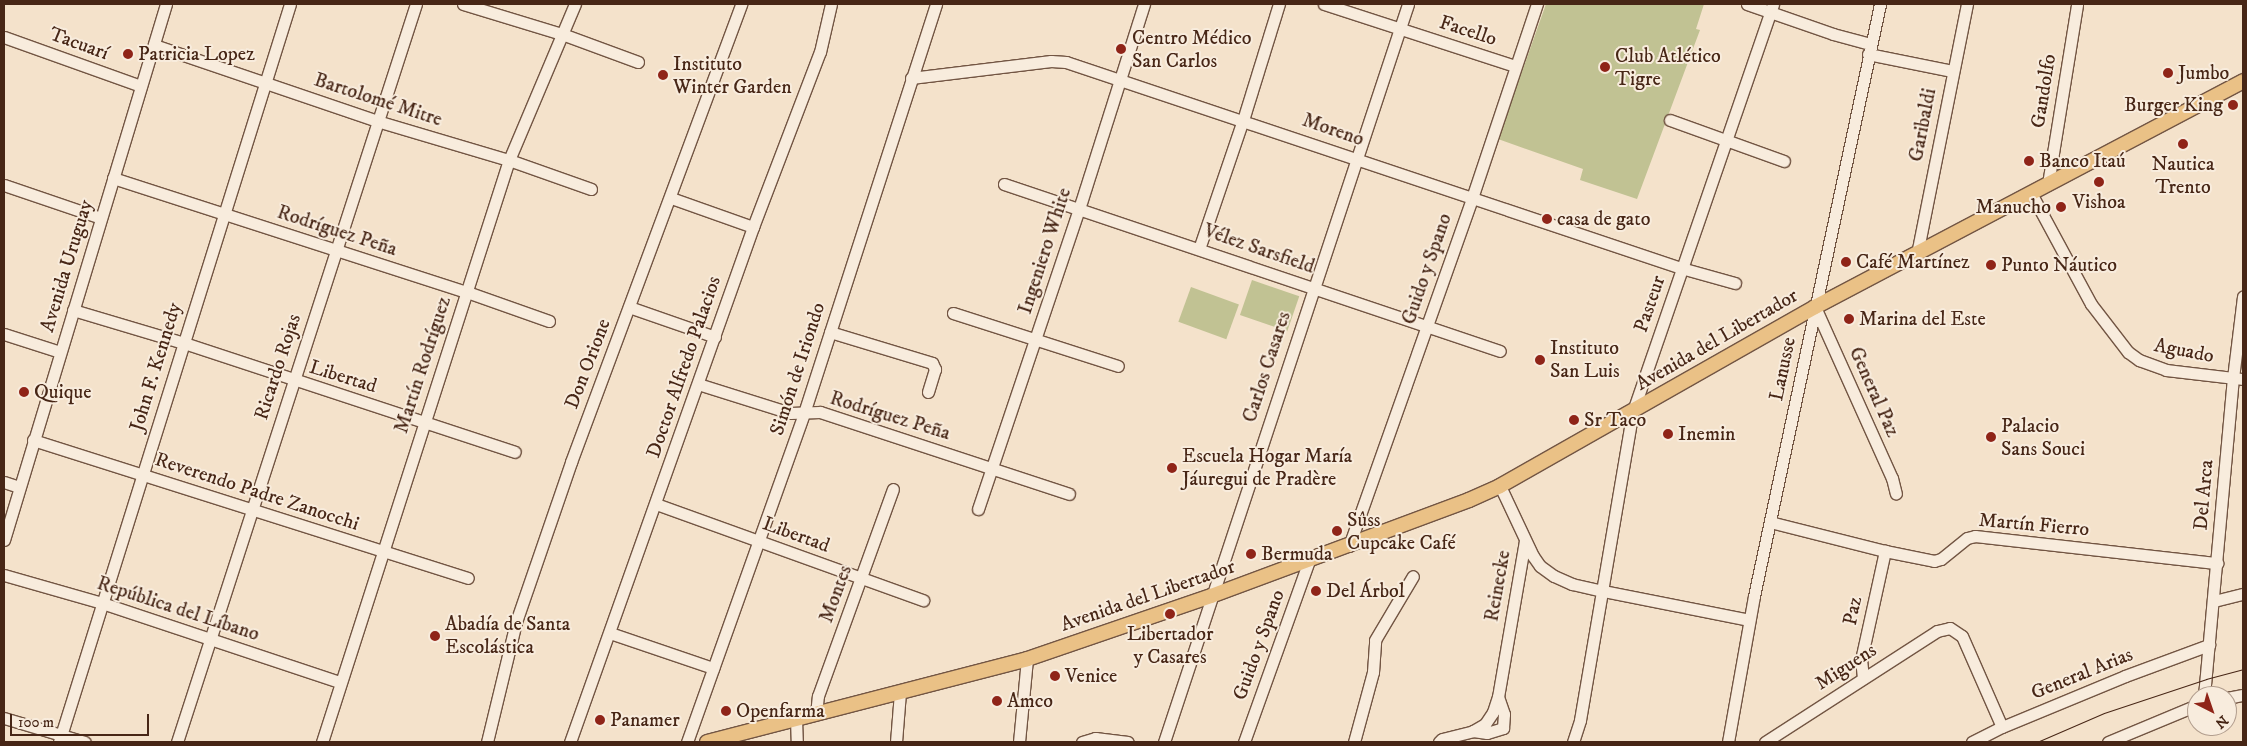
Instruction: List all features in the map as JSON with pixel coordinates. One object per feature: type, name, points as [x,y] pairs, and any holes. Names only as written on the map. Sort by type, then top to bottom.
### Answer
[{"type":"main road","name":"Avenida del Libertador","points":[[707,742],[1027,659],[1212,596],[1349,546],[1500,486],[1815,307],[2241,80]]},
{"type":"street","name":"Avenida Uruguay","points":[[4,540],[166,4]]},
{"type":"street","name":"John F. Kennedy","points":[[60,739],[290,4]]},
{"type":"street","name":"Ricardo Rojas","points":[[177,742],[416,4]]},
{"type":"street","points":[[463,4],[562,34],[638,62]]},
{"type":"street","name":"Martín Rodríguez","points":[[322,742],[510,160],[575,4]]},
{"type":"street","name":"Don Orione","points":[[487,742],[516,622],[571,462],[671,198],[741,4]]},
{"type":"street","name":"Doctor Alfredo Palacios","points":[[570,742],[753,227],[820,52],[831,4]]},
{"type":"street","name":"Simón de Iriondo","points":[[687,742],[804,413],[936,4]]},
{"type":"street","name":"Ingeniero White","points":[[978,509],[1079,209],[1144,4]]},
{"type":"street","points":[[1199,248],[1243,120],[1279,4]]},
{"type":"street","name":"Facello","points":[[1324,4],[1515,66]]},
{"type":"street","name":"Carlos Casares","points":[[1164,742],[1408,4]]},
{"type":"street","name":"Guido y Spano","points":[[1349,546],[1472,198],[1537,4]]},
{"type":"street","points":[[1747,4],[1772,8],[1869,49],[1952,71]]},
{"type":"street","name":"Lanusse","points":[[1726,742],[1749,620],[1880,4]]},
{"type":"street","name":"Garibaldi","points":[[1917,254],[1952,71],[1967,4]]},
{"type":"street","name":"Gandolfo","points":[[2048,184],[2077,4]]},
{"type":"street","name":"Pasteur","points":[[1573,742],[1580,720],[1634,411],[1681,268],[1772,8]]},
{"type":"street","name":"Tacuarí","points":[[4,37],[141,86]]},
{"type":"street","name":"Bartolomé Mitre","points":[[154,45],[377,121],[510,160],[591,189]]},
{"type":"street","name":"Moreno","points":[[911,78],[1051,61],[1066,62],[1120,78],[1681,268],[1735,283]]},
{"type":"street","points":[[1670,120],[1784,161]]},
{"type":"street","name":"Rodríguez Peña","points":[[113,178],[549,320]]},
{"type":"street","name":"Vélez Sarsfield","points":[[1004,184],[1199,248],[1500,351]]},
{"type":"street","points":[[4,185],[101,218]]},
{"type":"street","name":"Aguado","points":[[2031,193],[2091,304],[2128,352],[2151,366],[2238,378]]},
{"type":"street","points":[[671,198],[753,227]]},
{"type":"street","name":"Del Arca","points":[[2205,686],[2238,378],[2243,297]]},
{"type":"street","points":[[630,307],[715,337]]},
{"type":"street","name":"General Paz","points":[[1815,307],[1892,478],[1896,494]]},
{"type":"street","name":"Libertad","points":[[73,310],[184,343],[293,381],[515,452]]},
{"type":"street","points":[[953,313],[1118,366]]},
{"type":"street","points":[[830,332],[932,363],[935,369],[928,392]]},
{"type":"street","points":[[4,334],[60,352]]},
{"type":"street","name":"Rodríguez Peña","points":[[698,384],[790,413],[820,412],[1069,494]]},
{"type":"street","name":"Reverendo Padre Zanocchi","points":[[34,440],[468,578]]},
{"type":"street","points":[[4,482],[19,487]]},
{"type":"street","name":"Reinecke","points":[[1439,742],[1442,739],[1473,731],[1485,724],[1498,697],[1525,541],[1500,486]]},
{"type":"street","name":"Montes","points":[[816,714],[818,696],[894,489]]},
{"type":"street","name":"Libertad","points":[[656,504],[923,600]]},
{"type":"street","name":"Martín Fierro","points":[[1770,522],[1885,551],[1934,561],[1941,559],[1967,538],[1975,536],[2217,563]]},
{"type":"street","points":[[1525,541],[1540,566],[1554,576],[1572,584],[1749,620]]},
{"type":"street","name":"Paz","points":[[1862,678],[1861,660],[1885,551]]},
{"type":"street","name":"Guido y Spano","points":[[1244,742],[1309,560]]},
{"type":"street","name":"República del Líbano","points":[[4,575],[102,603],[340,682]]},
{"type":"street","points":[[1354,742],[1373,672],[1375,640],[1413,576]]},
{"type":"street","points":[[2214,601],[2243,594]]},
{"type":"street","name":"Miguens","points":[[1764,742],[1937,632],[1950,628],[1962,636],[2002,727]]},
{"type":"street","points":[[610,633],[713,668]]},
{"type":"street","name":"General Arias","points":[[1972,742],[2002,727],[2126,676],[2210,645]]},
{"type":"street","points":[[1019,742],[1027,659]]},
{"type":"street","points":[[896,742],[900,692]]},
{"type":"street","name":"Reinecke","points":[[1473,731],[1492,732],[1503,728],[1504,714],[1498,697]]},
{"type":"street","points":[[2108,742],[2187,709]]},
{"type":"street","points":[[4,718],[60,739],[85,742]]},
{"type":"street","points":[[796,719],[798,742]]},
{"type":"street","points":[[1082,742],[1096,738],[1128,742]]},
{"type":"green space","name":"Club Atlético Tigre","points":[[1546,4],[1704,4],[1696,29],[1700,30],[1637,199],[1580,180],[1583,169],[1498,139]]},
{"type":"green space","points":[[1252,280],[1299,296],[1287,331],[1240,315]]},
{"type":"green space","points":[[1191,287],[1239,304],[1226,339],[1178,322]]},
{"type":"tram line","points":[[2037,742],[2104,713],[2206,679],[2243,669]]},
{"type":"place","name":"Centro Médico San Carlos","points":[[1121,49]]},
{"type":"place","name":"Patricia Lopez","points":[[128,54]]},
{"type":"place","name":"Club Atlético Tigre","points":[[1605,67]]},
{"type":"place","name":"Jumbo","points":[[2168,73]]},
{"type":"place","name":"Instituto Winter Garden","points":[[663,75]]},
{"type":"place","name":"Burger King","points":[[2233,105]]},
{"type":"place","name":"Nautica Trento","points":[[2183,144]]},
{"type":"place","name":"Banco Itaú","points":[[2029,161]]},
{"type":"place","name":"Vishoa","points":[[2099,182]]},
{"type":"place","name":"Manucho","points":[[2061,207]]},
{"type":"place","name":"casa de gato","points":[[1547,219]]},
{"type":"place","name":"Café Martínez","points":[[1846,262]]},
{"type":"place","name":"Punto Náutico","points":[[1991,265]]},
{"type":"place","name":"Marina del Este","points":[[1849,319]]},
{"type":"place","name":"Instituto San Luis","points":[[1540,360]]},
{"type":"place","name":"Quique","points":[[24,392]]},
{"type":"place","name":"Sr Taco","points":[[1574,420]]},
{"type":"place","name":"Inemin","points":[[1668,434]]},
{"type":"place","name":"Palacio Sans Souci","points":[[1991,437]]},
{"type":"place","name":"Escuela Hogar María Jáuregui de Pradère","points":[[1172,468]]},
{"type":"place","name":"Sûss Cupcake Café","points":[[1337,531]]},
{"type":"place","name":"Bermuda","points":[[1251,554]]},
{"type":"place","name":"Del Árbol","points":[[1316,591]]},
{"type":"place","name":"Libertador y Casares","points":[[1170,614]]},
{"type":"place","name":"Abadía de Santa Escolástica","points":[[435,636]]},
{"type":"place","name":"Venice","points":[[1055,676]]},
{"type":"place","name":"Amco","points":[[997,701]]},
{"type":"place","name":"Openfarma","points":[[726,711]]},
{"type":"place","name":"Panamer","points":[[600,720]]}]
